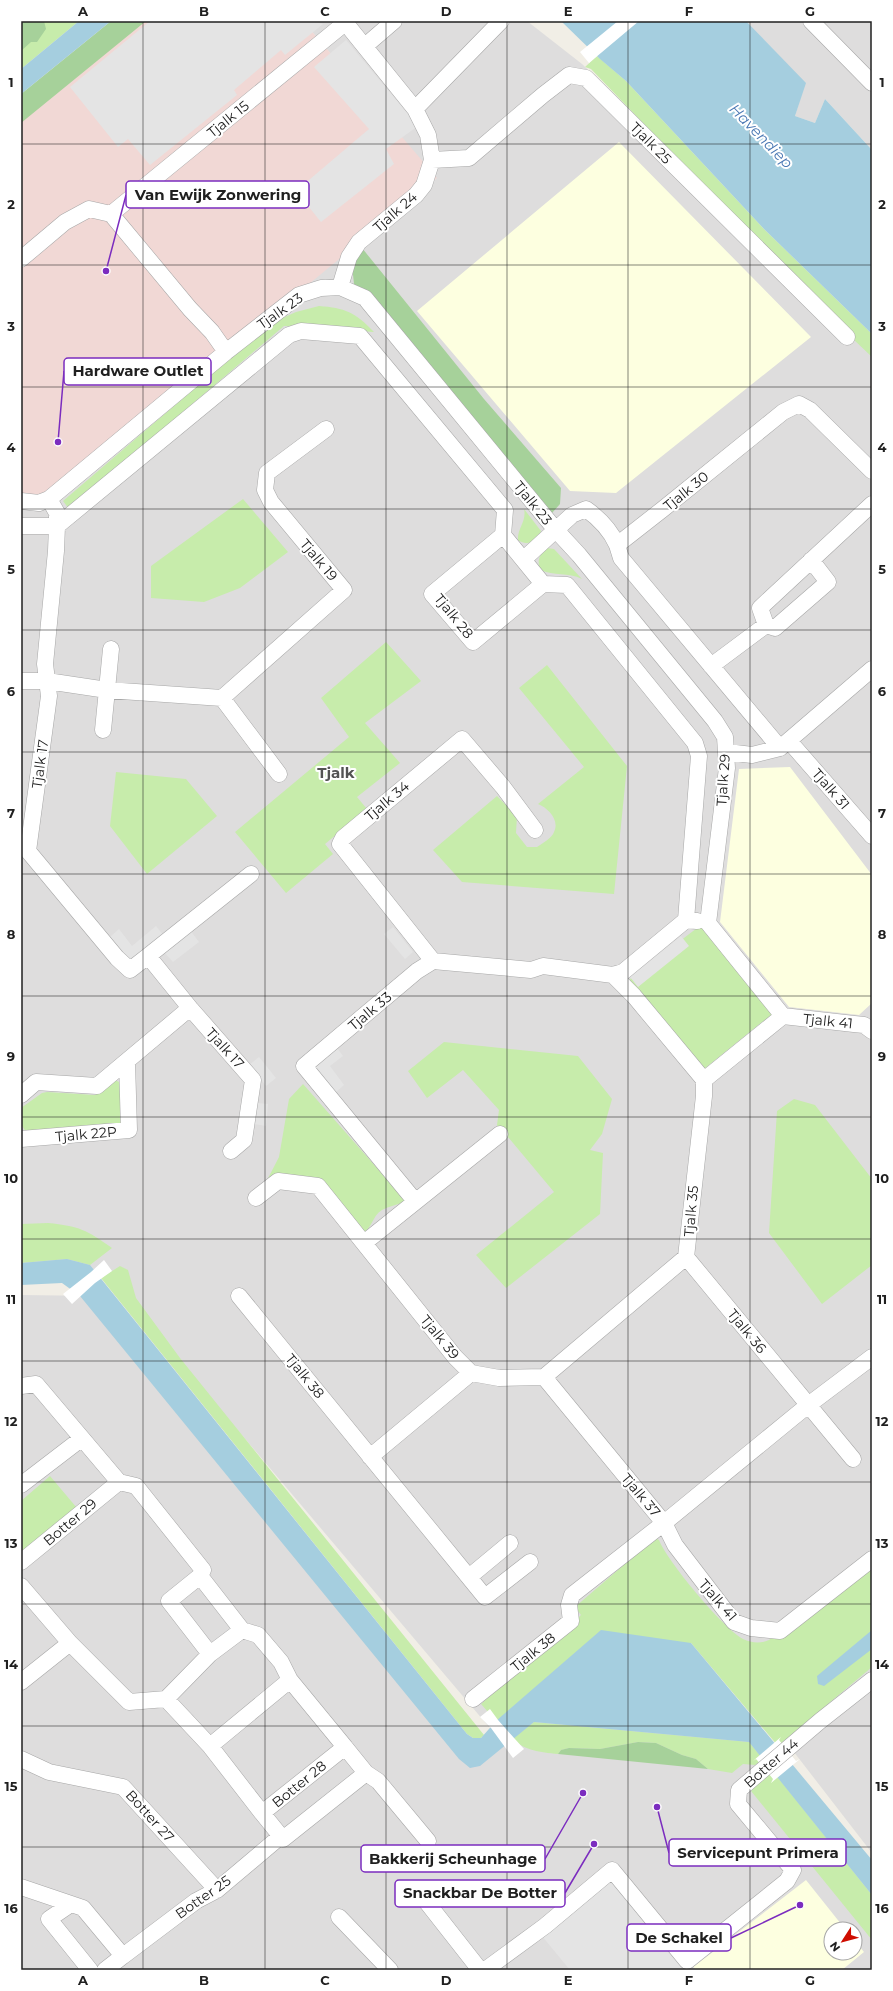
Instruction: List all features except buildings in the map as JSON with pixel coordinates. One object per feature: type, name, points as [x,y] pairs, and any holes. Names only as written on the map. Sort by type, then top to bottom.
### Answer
[{"type":"street","points":[[365,46],[394,21]]},
{"type":"street","points":[[415,109],[501,21]]},
{"type":"street","points":[[811,21],[872,83]]},
{"type":"street","name":"Tjalk 24","points":[[340,287],[349,257],[359,242],[416,195],[424,185],[432,160],[428,135],[415,109],[344,22]]},
{"type":"street","name":"Tjalk 15","points":[[111,214],[344,22]]},
{"type":"street","name":"Tjalk 25","points":[[432,160],[470,158],[543,95],[569,75],[586,78],[847,337]]},
{"type":"street","points":[[21,259],[65,222],[83,212],[89,209],[111,214],[190,309],[212,332],[226,352]]},
{"type":"street","name":"Tjalk 23","points":[[49,500],[226,352],[299,295],[321,288],[340,287],[365,298],[555,529]]},
{"type":"street","name":"Tjalk 23","points":[[57,526],[289,335],[301,331],[360,336],[505,510],[503,535]]},
{"type":"street","name":"Tjalk 30","points":[[617,545],[783,412],[799,404],[810,410],[872,471]]},
{"type":"street","name":"Tjalk 19","points":[[222,698],[344,590],[271,502],[265,490],[266,473],[326,429]]},
{"type":"street","points":[[21,501],[39,503],[49,500]]},
{"type":"street","name":"Tjalk 17","points":[[49,500],[57,513],[56,551],[45,664],[49,696],[24,853],[117,958],[130,970],[251,874]]},
{"type":"street","points":[[766,625],[760,608],[872,504]]},
{"type":"street","points":[[524,559],[572,515],[586,509],[598,517],[612,533],[621,558],[711,666],[785,745]]},
{"type":"street","points":[[21,526],[57,526]]},
{"type":"street","name":"Tjalk 29","points":[[555,529],[579,555],[715,721],[725,737],[727,768],[708,923]]},
{"type":"street","points":[[503,535],[543,584]]},
{"type":"street","name":"Tjalk 28","points":[[503,535],[432,594],[473,642],[543,584]]},
{"type":"street","points":[[766,625],[775,628],[828,582],[811,560]]},
{"type":"street","name":"Tjalk 29","points":[[543,584],[567,585],[696,743],[699,756],[686,920]]},
{"type":"street","points":[[711,666],[766,625]]},
{"type":"street","points":[[102,730],[108,690],[111,650]]},
{"type":"street","points":[[727,752],[752,755],[785,745],[872,670]]},
{"type":"street","points":[[21,681],[47,681],[108,690],[222,698],[279,774]]},
{"type":"street","name":"Tjalk 34","points":[[433,962],[340,844],[343,838],[462,739],[503,787],[535,830]]},
{"type":"street","name":"Tjalk 31","points":[[785,745],[872,836]]},
{"type":"street","points":[[433,962],[532,970],[543,966],[613,975],[623,972],[686,920],[708,923],[783,1016],[704,1080],[634,996],[613,975]]},
{"type":"street","name":"Tjalk 17","points":[[148,956],[190,1008],[253,1080],[244,1140],[231,1151]]},
{"type":"street","name":"Tjalk 33","points":[[415,1201],[304,1066],[417,971],[433,962]]},
{"type":"street","points":[[21,1095],[36,1082],[96,1086],[127,1062],[190,1008]]},
{"type":"street","name":"Tjalk 41","points":[[783,1016],[854,1024],[864,1026],[872,1031]]},
{"type":"street","name":"Tjalk 22P","points":[[22,1139],[129,1130],[127,1062]]},
{"type":"street","name":"Tjalk 35","points":[[544,1377],[686,1257],[704,1096],[704,1080]]},
{"type":"street","points":[[364,1243],[500,1134]]},
{"type":"street","name":"Tjalk 39","points":[[256,1198],[278,1181],[318,1186],[455,1356],[471,1373]]},
{"type":"street","name":"Tjalk 36","points":[[686,1257],[807,1406],[853,1459]]},
{"type":"street","name":"Tjalk 38","points":[[239,1296],[485,1597],[530,1562]]},
{"type":"street","points":[[664,1523],[807,1406],[872,1357]]},
{"type":"street","points":[[370,1457],[471,1373],[499,1378],[544,1377]]},
{"type":"street","name":"Tjalk 37","points":[[544,1377],[664,1523],[572,1595]]},
{"type":"street","points":[[25,1386],[36,1384],[118,1482],[136,1486],[203,1570],[200,1576],[168,1601],[210,1654]]},
{"type":"street","points":[[21,1485],[81,1439]]},
{"type":"street","name":"Botter 29","points":[[21,1562],[118,1482]]},
{"type":"street","name":"Tjalk 41","points":[[664,1523],[679,1551],[734,1622],[751,1628],[780,1632],[872,1559]]},
{"type":"street","points":[[469,1577],[510,1543]]},
{"type":"street","points":[[200,1576],[242,1630],[258,1635],[281,1662],[290,1680],[366,1773],[378,1781],[428,1841]]},
{"type":"street","points":[[21,1586],[70,1643],[129,1702],[166,1698],[210,1654],[242,1630]]},
{"type":"street","name":"Tjalk 38","points":[[473,1700],[571,1621],[569,1605],[572,1595]]},
{"type":"street","points":[[21,1682],[70,1643]]},
{"type":"street","points":[[210,1746],[290,1680]]},
{"type":"street","name":"Botter 44","points":[[484,1970],[545,1926],[612,1870],[687,1961],[787,1881],[793,1870],[738,1804],[739,1790],[820,1721],[872,1680]]},
{"type":"street","name":"Botter 28","points":[[166,1698],[210,1746],[262,1813],[345,1747]]},
{"type":"street","name":"Botter 27","points":[[21,1759],[49,1772],[124,1787],[217,1890]]},
{"type":"street","points":[[262,1813],[282,1838],[366,1773]]},
{"type":"street","name":"Botter 25","points":[[105,1970],[196,1901],[217,1890],[282,1838]]},
{"type":"street","points":[[21,1887],[84,1908],[123,1956]]},
{"type":"street","points":[[418,1891],[480,1970]]},
{"type":"street","points":[[71,1904],[49,1919],[90,1970]]},
{"type":"street","points":[[339,1918],[390,1970]]},
{"type":"shaded area","points":[[129,21],[303,21],[437,178],[47,501],[21,498],[21,109]]},
{"type":"shaded area","points":[[150,21],[311,21],[323,24],[285,55],[281,50],[234,90],[237,95],[150,165],[128,139],[118,147],[70,87]]},
{"type":"shaded area","points":[[303,21],[527,21],[582,64],[872,344],[872,1853],[739,1681],[692,1632],[620,1630],[489,1727],[109,1278],[21,1266],[21,498],[436,179]]},
{"type":"shaded area","points":[[746,21],[872,21],[872,150],[825,99],[815,123],[795,116],[805,83]]},
{"type":"shaded area","points":[[346,40],[418,126],[386,149],[394,164],[321,222],[296,191],[369,129],[314,67]]},
{"type":"shaded area","points":[[619,142],[811,337],[616,493],[570,491],[417,311]]},
{"type":"shaded area","points":[[790,767],[872,875],[872,1003],[859,1015],[789,1007],[720,922],[739,769]]},
{"type":"shaded area","points":[[156,926],[163,935],[130,962],[110,937],[119,929],[132,946]]},
{"type":"shaded area","points":[[393,927],[413,952],[405,959],[384,934]]},
{"type":"shaded area","points":[[190,930],[199,942],[173,962],[163,951]]},
{"type":"shaded area","points":[[681,936],[689,946],[638,987],[630,977]]},
{"type":"shaded area","points":[[337,1048],[343,1056],[330,1066],[344,1085],[335,1093],[314,1068]]},
{"type":"shaded area","points":[[259,1057],[276,1078],[266,1086],[249,1065]]},
{"type":"shaded area","points":[[257,1103],[268,1104],[266,1126],[254,1124]]},
{"type":"shaded area","points":[[21,1295],[98,1296],[484,1757],[542,1711],[756,1733],[872,1879],[872,1970],[21,1970]]},
{"type":"shaded area","points":[[612,1870],[696,1970],[570,1970],[537,1930]]},
{"type":"shaded area","points":[[806,1880],[839,1921],[823,1921],[823,1961],[853,1961],[842,1970],[693,1970],[692,1968]]},
{"type":"green space","points":[[21,21],[79,21],[21,69]]},
{"type":"green space","points":[[22,21],[44,21],[46,29],[37,42],[31,42],[21,51]]},
{"type":"green space","points":[[111,21],[146,21],[21,123],[21,94]]},
{"type":"green space","points":[[597,56],[626,81],[764,229],[872,334],[872,357],[834,321],[591,69],[585,67]]},
{"type":"green space","points":[[362,248],[484,399],[561,488],[560,504],[552,513],[354,284],[352,265]]},
{"type":"green space","points":[[319,306],[336,308],[349,312],[361,320],[374,332],[284,326],[69,509],[63,501],[271,323],[296,312]]},
{"type":"green space","points":[[243,499],[288,552],[240,588],[204,602],[151,598],[151,566]]},
{"type":"green space","points":[[524,509],[541,531],[539,537],[526,543],[518,540],[525,513]]},
{"type":"green space","points":[[547,548],[554,549],[582,579],[572,575],[550,573],[540,570],[539,558]]},
{"type":"green space","points":[[386,642],[421,681],[365,723],[400,763],[357,797],[367,809],[325,844],[333,854],[286,893],[235,832],[349,737],[321,698]]},
{"type":"green space","points":[[547,665],[627,766],[614,894],[462,882],[433,850],[497,796],[517,816],[516,833],[527,847],[537,847],[553,834],[555,823],[552,815],[546,808],[538,804],[584,767],[519,688]]},
{"type":"green space","points":[[116,772],[186,779],[217,816],[147,874],[110,826]]},
{"type":"green space","points":[[701,925],[783,1020],[762,1022],[698,1074],[625,983]]},
{"type":"green space","points":[[444,1042],[578,1056],[612,1099],[602,1134],[590,1150],[603,1153],[600,1214],[506,1288],[476,1255],[554,1192],[508,1137],[504,1139],[497,1125],[499,1110],[463,1070],[427,1098],[408,1071]]},
{"type":"green space","points":[[115,1080],[119,1082],[122,1088],[122,1125],[26,1132],[21,1124],[21,1108],[42,1093],[95,1095]]},
{"type":"green space","points":[[303,1084],[406,1201],[382,1210],[376,1216],[368,1229],[362,1234],[316,1185],[264,1186],[279,1157],[289,1099]]},
{"type":"green space","points":[[794,1099],[815,1105],[872,1179],[872,1265],[822,1304],[769,1233],[777,1111]]},
{"type":"green space","points":[[48,1223],[75,1227],[89,1233],[112,1248],[90,1265],[67,1259],[21,1263],[21,1224]]},
{"type":"green space","points":[[120,1266],[128,1270],[136,1298],[180,1358],[484,1735],[481,1738],[473,1738],[467,1734],[101,1278]]},
{"type":"green space","points":[[50,1476],[77,1508],[21,1553],[21,1501]]},
{"type":"green space","points":[[655,1538],[659,1540],[673,1563],[696,1593],[723,1622],[743,1639],[756,1642],[769,1640],[864,1561],[872,1571],[872,1667],[778,1746],[691,1643],[496,1721],[481,1704],[581,1615],[575,1607]]},
{"type":"green space","points":[[534,1722],[749,1742],[763,1759],[755,1765],[743,1764],[732,1773],[708,1769],[696,1759],[682,1755],[656,1743],[638,1742],[600,1749],[569,1748],[561,1750],[558,1754],[545,1752],[528,1748],[512,1739]]},
{"type":"green space","points":[[638,1742],[656,1743],[682,1755],[696,1759],[708,1769],[558,1754],[561,1750],[569,1748],[600,1749]]},
{"type":"green space","points":[[772,1770],[872,1895],[872,1940],[863,1929],[863,1921],[857,1921],[751,1791]]},
{"type":"water","points":[[79,21],[111,21],[21,94],[21,69]]},
{"type":"water","name":"Havendiep","points":[[561,21],[746,21],[806,83],[795,116],[815,123],[825,99],[872,150],[872,334],[764,229],[626,81],[600,59]]},
{"type":"water","points":[[67,1259],[90,1265],[467,1734],[473,1738],[481,1738],[496,1721],[601,1630],[691,1643],[872,1860],[872,1895],[749,1742],[534,1722],[480,1766],[470,1768],[459,1759],[80,1296],[62,1283],[21,1285],[21,1263]]},
{"type":"water","points":[[872,1630],[872,1649],[824,1686],[818,1684],[817,1676]]},
{"type":"pier","points":[[618,21],[639,21],[589,63],[580,52]]},
{"type":"pier","points":[[104,1260],[112,1271],[95,1283],[72,1304],[63,1294]]},
{"type":"pier","points":[[490,1709],[524,1749],[513,1758],[491,1728],[480,1717]]},
{"type":"pier","points":[[781,1737],[779,1740],[796,1761],[800,1759],[771,1783],[773,1779],[764,1768],[756,1759],[753,1761]]},
{"type":"place","name":"Van Ewijk Zonwering","points":[[106,271]]},
{"type":"place","name":"Hardware Outlet","points":[[58,442]]},
{"type":"place","name":"Bakkerij Scheunhage","points":[[583,1793]]},
{"type":"place","name":"Servicepunt Primera","points":[[657,1807]]},
{"type":"place","name":"Snackbar De Botter","points":[[594,1844]]},
{"type":"place","name":"De Schakel","points":[[800,1905]]},
{"type":"district","name":"Tjalk","points":[[336,773]]}]
